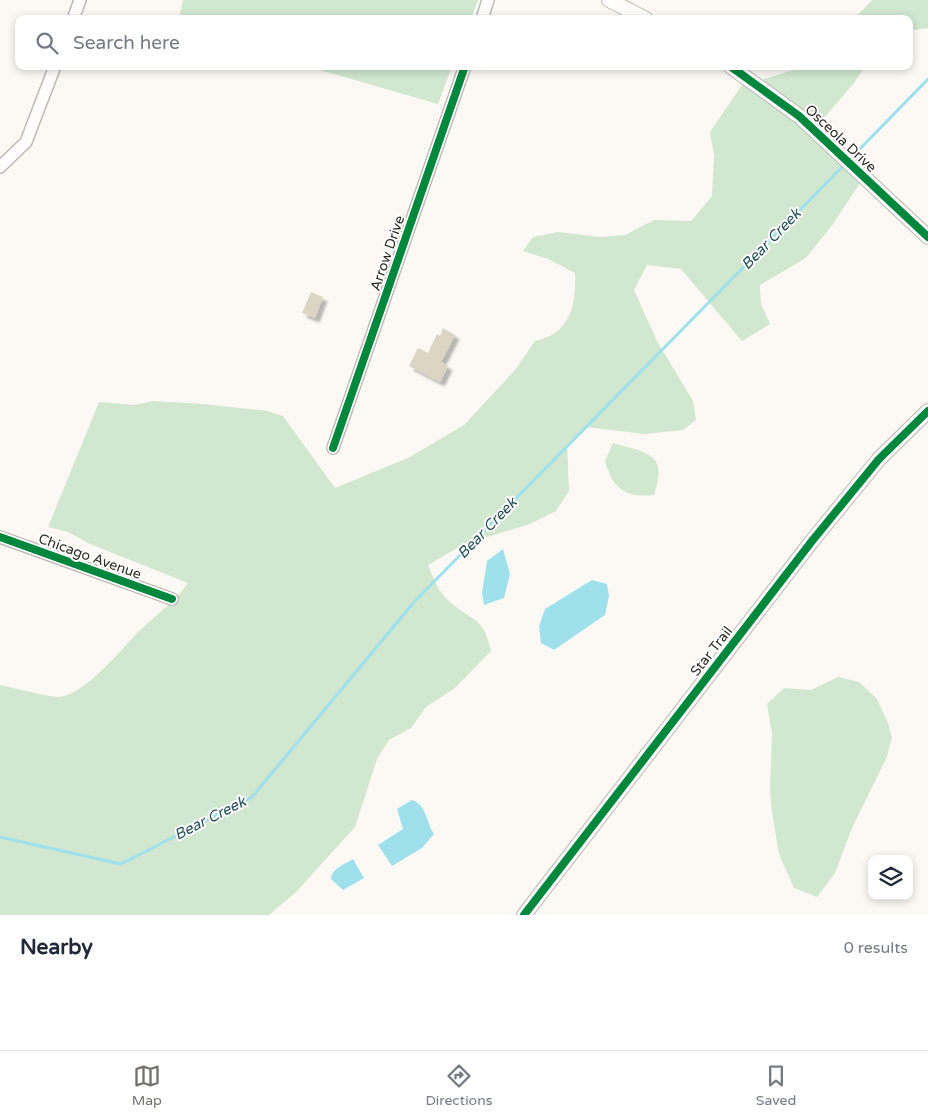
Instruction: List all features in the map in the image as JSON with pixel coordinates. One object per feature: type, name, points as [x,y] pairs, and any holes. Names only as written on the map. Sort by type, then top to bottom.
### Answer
[{"type":"street","points":[[74,15],[80,0]]},
{"type":"street","points":[[483,15],[488,0]]},
{"type":"street","points":[[609,0],[638,15]]},
{"type":"street","points":[[0,167],[26,142],[53,70]]},
{"type":"street","name":"Arrow Drive","points":[[333,448],[464,70]]},
{"type":"street","name":"Osceola Drive","points":[[736,70],[799,116],[928,236]]},
{"type":"street","name":"Star Trail","points":[[524,915],[812,541],[879,459],[928,411]]},
{"type":"street","name":"Chicago Avenue","points":[[0,537],[172,599]]},
{"type":"green space","points":[[183,0],[478,0],[472,15],[180,15]]},
{"type":"green space","points":[[872,0],[928,0],[928,28],[913,30],[913,15],[858,15]]},
{"type":"green space","points":[[320,70],[451,70],[438,104]]},
{"type":"green space","points":[[794,70],[862,70],[854,83],[817,126],[760,80]]},
{"type":"green space","points":[[748,84],[796,120],[860,183],[833,224],[806,258],[760,285],[761,304],[770,324],[742,341],[681,269],[647,265],[634,290],[657,341],[693,401],[696,420],[683,430],[645,434],[586,427],[567,444],[569,491],[556,511],[530,524],[464,544],[428,565],[437,585],[446,598],[481,626],[491,651],[455,688],[426,707],[411,728],[389,740],[377,759],[355,827],[296,892],[269,915],[0,915],[0,685],[56,697],[70,694],[101,671],[188,583],[90,544],[68,532],[48,527],[99,402],[134,405],[153,401],[203,404],[267,411],[283,416],[335,488],[408,458],[464,425],[515,370],[535,341],[557,332],[569,316],[574,296],[575,273],[548,259],[523,251],[533,237],[558,232],[600,237],[625,235],[654,220],[691,221],[712,196],[714,155],[710,132],[742,85]]},
{"type":"green space","points":[[613,443],[635,449],[651,457],[656,462],[659,470],[654,495],[635,495],[622,490],[616,485],[605,461]]},
{"type":"green space","points":[[838,677],[859,682],[877,699],[888,723],[892,738],[886,759],[852,828],[835,873],[817,897],[794,888],[779,854],[770,791],[772,734],[767,704],[784,688],[811,690]]},
{"type":"water","points":[[503,549],[510,574],[504,598],[484,605],[482,593],[487,561]]},
{"type":"water","points":[[592,580],[607,584],[609,596],[605,615],[554,650],[541,643],[539,626],[545,609]]},
{"type":"water","points":[[412,800],[421,806],[434,834],[422,848],[392,866],[378,845],[403,829],[397,809]]},
{"type":"water","points":[[353,859],[364,878],[343,890],[331,879],[332,875],[339,867]]},
{"type":"building","points":[[311,292],[323,297],[315,318],[302,313]]},
{"type":"building","points":[[443,328],[455,335],[441,362],[448,366],[440,382],[409,366],[418,348],[428,353],[437,334],[440,336]]},
{"type":"waterway","name":"Bear Creek","points":[[850,159],[928,79]]},
{"type":"waterway","name":"Bear Creek","points":[[0,837],[121,864],[252,797],[414,602],[845,164]]},
{"type":"cycle path","points":[[333,448],[464,70]]},
{"type":"cycle path","points":[[736,70],[799,116],[928,237]]},
{"type":"cycle path","points":[[524,915],[812,541],[879,459],[928,411]]},
{"type":"cycle path","points":[[0,537],[172,599]]}]
